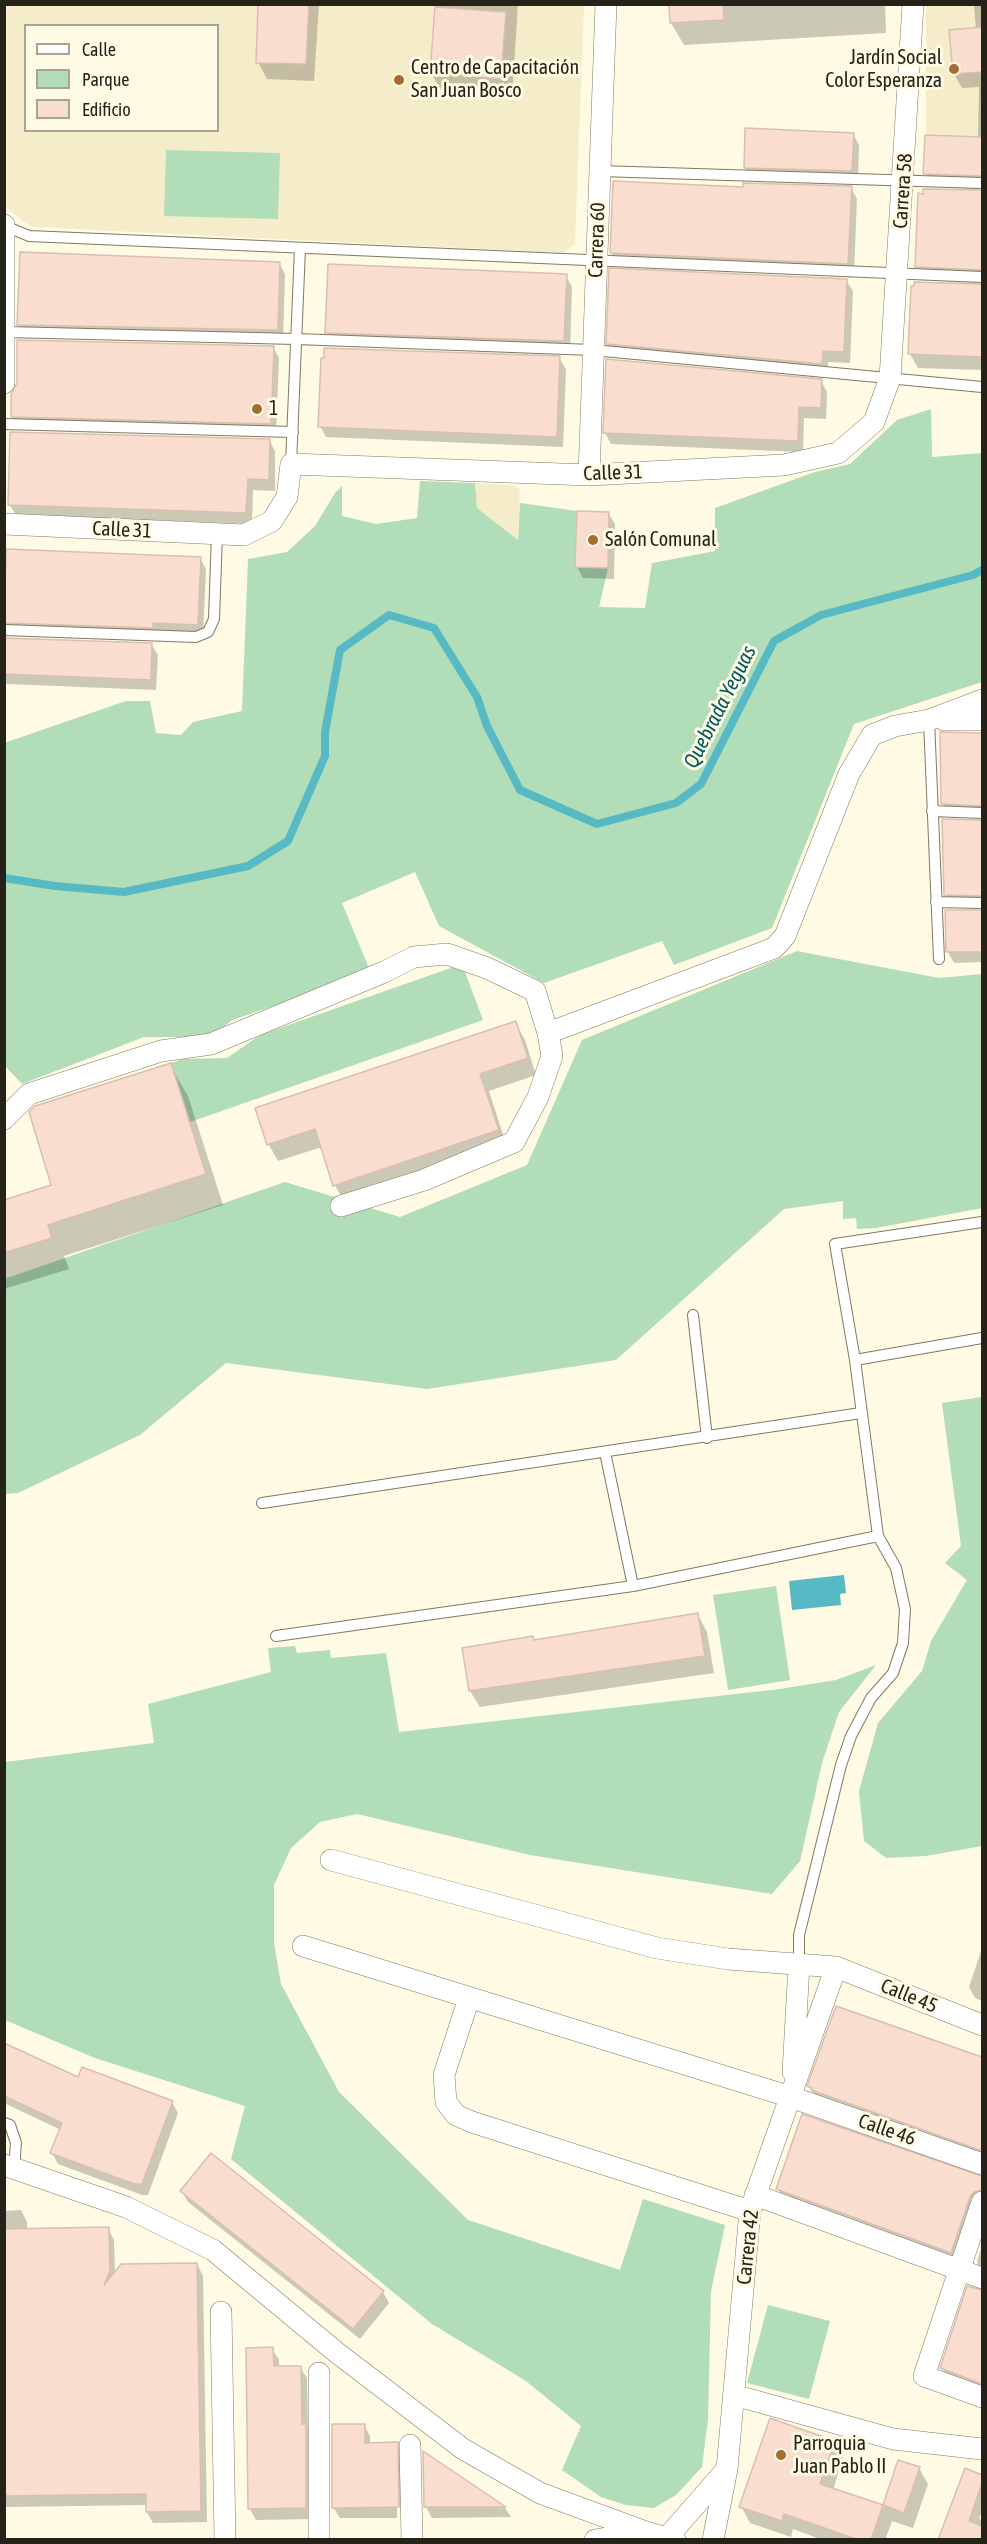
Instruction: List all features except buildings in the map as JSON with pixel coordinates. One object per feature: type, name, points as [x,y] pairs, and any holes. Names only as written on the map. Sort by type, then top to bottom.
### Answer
[{"type":"street","name":"Carrera 60","points":[[589,475],[606,4]]},
{"type":"street","name":"Carrera 58","points":[[890,378],[913,4]]},
{"type":"street","points":[[4,383],[5,225]]},
{"type":"street","name":"Calle 31","points":[[4,524],[244,535],[272,521],[287,497],[291,464],[589,475],[784,465],[838,453],[874,422],[890,378]]},
{"type":"street","points":[[929,720],[982,700]]},
{"type":"street","points":[[548,1033],[774,948],[785,936],[849,774],[872,735],[895,726],[929,720],[982,720]]},
{"type":"street","points":[[4,1119],[29,1094],[161,1051],[211,1044],[384,972],[414,957],[447,954],[487,968],[535,991],[548,1033],[552,1056],[538,1097],[514,1142],[424,1180],[341,1206]]},
{"type":"street","name":"Calle 45","points":[[331,1860],[657,1948],[728,1959],[836,1967],[982,2025]]},
{"type":"street","name":"Calle 46","points":[[303,1946],[791,2097],[982,2164]]},
{"type":"street","points":[[791,2097],[799,1965]]},
{"type":"street","name":"Carrera 42","points":[[714,2540],[727,2469],[753,2203],[836,1967]]},
{"type":"street","points":[[469,1998],[444,2075],[446,2102],[456,2115],[472,2122],[753,2203],[982,2278]]},
{"type":"street","points":[[9,2166],[126,2207],[213,2250],[336,2352],[463,2449],[540,2493],[664,2538]]},
{"type":"street","points":[[982,2202],[924,2376],[982,2397]]},
{"type":"street","points":[[221,2312],[225,2540]]},
{"type":"street","points":[[319,2540],[320,2373]]},
{"type":"street","points":[[734,2395],[892,2439],[982,2448]]},
{"type":"street","points":[[410,2445],[412,2540]]},
{"type":"street","points":[[595,2540],[664,2538],[727,2469]]},
{"type":"lane","points":[[600,171],[982,183]]},
{"type":"lane","points":[[5,225],[29,236],[982,277]]},
{"type":"lane","points":[[291,464],[300,248]]},
{"type":"lane","points":[[6,332],[296,339],[593,350],[982,387]]},
{"type":"lane","points":[[4,424],[293,432]]},
{"type":"lane","points":[[4,630],[196,637],[208,632],[214,619],[217,534]]},
{"type":"lane","points":[[929,720],[939,959]]},
{"type":"lane","points":[[932,811],[982,813]]},
{"type":"lane","points":[[936,902],[982,903]]},
{"type":"lane","points":[[799,1965],[799,1935],[841,1766],[851,1736],[871,1698],[893,1673],[903,1643],[905,1609],[896,1568],[878,1536],[855,1360],[835,1244],[982,1222]]},
{"type":"lane","points":[[693,1315],[707,1438]]},
{"type":"lane","points":[[855,1360],[982,1338]]},
{"type":"lane","points":[[262,1503],[707,1438],[861,1413]]},
{"type":"lane","points":[[605,1452],[633,1586]]},
{"type":"lane","points":[[276,1636],[633,1586],[878,1536]]},
{"type":"lane","points":[[4,2123],[10,2126],[16,2143],[9,2166]]},
{"type":"shaded area","name":"Centro de Capacitación San Juan Bosco","points":[[5,5],[584,5],[575,244],[564,253],[31,227],[5,207]]},
{"type":"shaded area","name":"Jardín Social Color Esperanza","points":[[926,5],[982,5],[982,137],[926,134]]},
{"type":"shaded area","points":[[475,483],[514,485],[520,490],[518,540],[477,508]]},
{"type":"green space","points":[[166,150],[280,153],[278,219],[164,216]]},
{"type":"green space","points":[[931,409],[932,457],[982,453],[982,682],[854,724],[772,928],[674,965],[662,941],[544,983],[439,926],[415,872],[342,903],[371,973],[232,1020],[212,1037],[144,1037],[22,1084],[5,1066],[4,743],[126,701],[150,701],[156,733],[181,735],[193,722],[242,711],[248,559],[287,552],[315,526],[335,493],[342,486],[342,516],[376,524],[417,518],[420,481],[475,483],[477,508],[518,540],[520,503],[577,511],[576,567],[608,568],[599,607],[645,608],[652,563],[715,551],[715,508],[815,472],[850,464],[897,420]]},
{"type":"green space","points":[[797,951],[939,978],[982,974],[982,1208],[876,1228],[857,1229],[856,1218],[843,1219],[843,1201],[784,1209],[616,1360],[427,1389],[226,1363],[140,1435],[18,1493],[5,1494],[4,1279],[285,1182],[400,1217],[527,1165],[582,1040]]},
{"type":"green space","points":[[462,964],[483,1020],[190,1122],[171,1063],[183,1059],[227,1058],[260,1035]]},
{"type":"green space","points":[[982,1397],[982,1846],[926,1856],[886,1858],[864,1841],[859,1791],[878,1723],[922,1671],[931,1641],[967,1580],[945,1563],[961,1546],[942,1403]]},
{"type":"green space","points":[[776,1586],[790,1680],[728,1690],[713,1595]]},
{"type":"green space","points":[[295,1646],[297,1653],[330,1650],[331,1658],[386,1653],[399,1732],[780,1689],[836,1680],[876,1665],[839,1712],[822,1763],[800,1861],[772,1894],[530,1855],[357,1814],[320,1822],[291,1848],[274,1885],[274,1943],[281,1984],[339,2092],[468,2220],[620,2270],[643,2199],[725,2225],[711,2291],[708,2419],[702,2467],[676,2495],[654,2508],[626,2505],[601,2497],[562,2470],[581,2426],[526,2381],[432,2324],[231,2159],[245,2106],[95,2058],[5,2020],[5,1762],[154,1743],[148,1704],[271,1672],[268,1648]]},
{"type":"green space","points":[[768,2305],[830,2321],[809,2399],[747,2383]]},
{"type":"water","points":[[844,1575],[846,1593],[840,1594],[841,1605],[792,1610],[789,1581]]},
{"type":"waterway","name":"Quebrada Yeguas","points":[[4,878],[55,886],[124,892],[248,866],[288,841],[325,756],[325,732],[340,650],[389,615],[434,628],[477,697],[487,726],[520,790],[597,824],[676,803],[701,784],[774,641],[821,615],[973,575],[982,570]]},
{"type":"place","name":"Jardín Social Color Esperanza","points":[[954,69]]},
{"type":"place","name":"Centro de Capacitación San Juan Bosco","points":[[399,80]]},
{"type":"place","name":"1","points":[[257,409]]},
{"type":"place","name":"Salón Comunal","points":[[593,540]]},
{"type":"place","name":"Parroquia Juan Pablo II","points":[[781,2455]]}]
